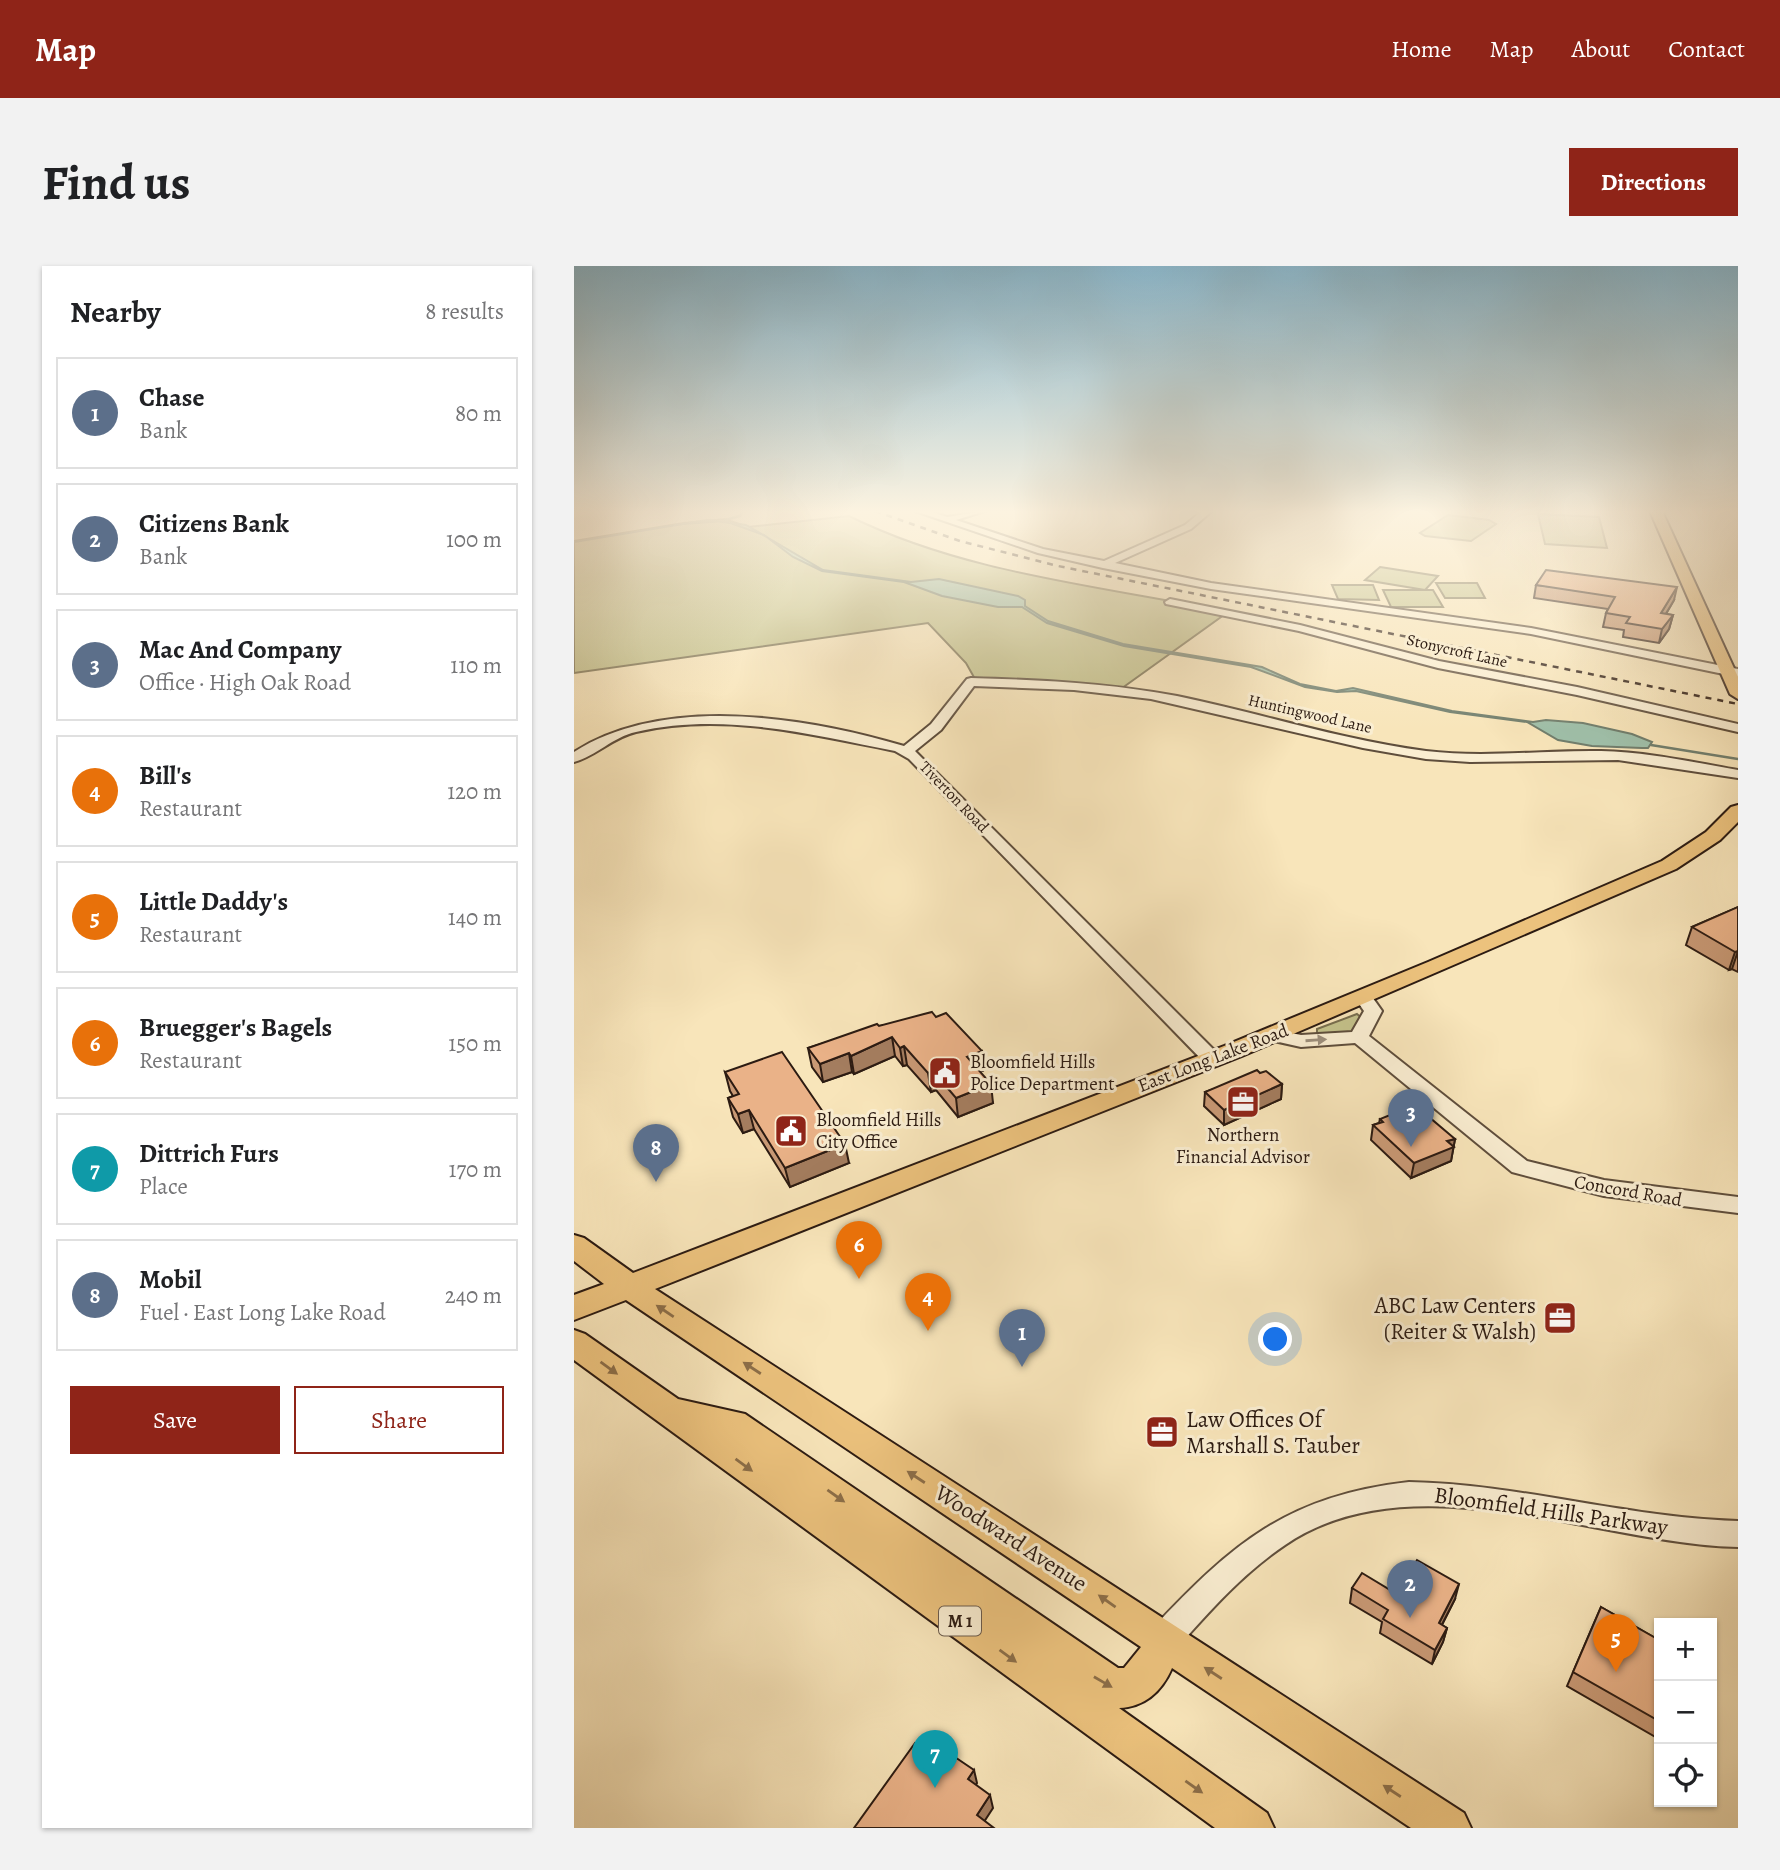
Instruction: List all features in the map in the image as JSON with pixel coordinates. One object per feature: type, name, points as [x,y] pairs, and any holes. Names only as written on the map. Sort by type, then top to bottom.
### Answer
[{"type":"main road","points":[[1691,584],[1732,671],[1738,694]]},
{"type":"main road","name":"East Long Lake Road","points":[[574,1308],[1364,998],[1669,865],[1713,836],[1738,811]]},
{"type":"main road","name":"Woodward Avenue","points":[[574,1246],[630,1286],[1449,1828]]},
{"type":"main road","name":"M 1","points":[[574,1343],[1252,1828]]},
{"type":"main road","points":[[669,1411],[733,1424],[1111,1687],[1129,1687],[1150,1672],[1163,1640]]},
{"type":"street","points":[[1203,584],[1261,595],[1531,631],[1732,671]]},
{"type":"street","name":"Stonycroft Lane","points":[[1170,602],[1300,628],[1425,661],[1577,691],[1738,728]]},
{"type":"street","name":"Huntingwood Lane","points":[[906,751],[936,727],[971,682],[998,682],[1081,686],[1158,696],[1353,742],[1429,756],[1492,760],[1620,756],[1738,774]]},
{"type":"street","name":"Tiverton Road","points":[[574,758],[624,731],[698,719],[786,725],[906,751],[945,787],[1212,1059]]},
{"type":"street","points":[[1272,1035],[1301,1041],[1359,1037],[1373,1011],[1364,998]]},
{"type":"street","name":"Concord Road","points":[[1359,1037],[1520,1167],[1604,1188],[1738,1205]]},
{"type":"street","name":"Bloomfield Hills Parkway","points":[[1163,1640],[1225,1575],[1267,1540],[1314,1514],[1374,1496],[1417,1493],[1466,1496],[1673,1529],[1738,1534]]},
{"type":"shaded area","points":[[574,584],[1078,584],[1228,612],[1118,691],[975,679],[966,663],[928,623],[574,673]]},
{"type":"shaded area","points":[[909,584],[962,584],[1018,596],[1025,600],[1025,606],[1048,621],[1123,644],[1262,667],[1300,684],[1336,691],[1353,688],[1452,711],[1533,722],[1546,720],[1583,723],[1632,734],[1652,742],[1648,748],[1642,748],[1592,746],[1558,740],[1527,722],[1450,712],[1356,691],[1337,692],[1305,687],[1251,667],[1124,646],[1047,623],[1022,607],[998,607],[942,596]]},
{"type":"shaded area","points":[[1388,584],[1431,584],[1425,590]]},
{"type":"shaded area","points":[[1437,584],[1477,584],[1485,598],[1445,598]]},
{"type":"shaded area","points":[[1332,585],[1373,585],[1379,600],[1338,599]]},
{"type":"shaded area","points":[[1383,590],[1433,590],[1443,607],[1391,607]]},
{"type":"shaded area","points":[[1357,1014],[1363,1019],[1351,1034],[1317,1033],[1317,1029]]},
{"type":"building","points":[[1653,584],[1677,587],[1661,613],[1673,615],[1662,629],[1626,623],[1630,617],[1606,613],[1615,597],[1536,585]]},
{"type":"building","points":[[1738,907],[1738,951],[1735,952],[1692,927]]},
{"type":"building","points":[[932,1012],[936,1017],[946,1013],[982,1051],[967,1057],[991,1084],[956,1098],[933,1071],[928,1073],[904,1046],[900,1048],[892,1037],[851,1056],[849,1053],[820,1064],[808,1048],[877,1024],[879,1026]]},
{"type":"building","name":"Bloomfield Hills City Office","points":[[782,1052],[845,1144],[785,1168],[749,1110],[738,1114],[728,1098],[739,1094],[725,1072]]},
{"type":"building","points":[[1257,1070],[1260,1073],[1266,1071],[1282,1084],[1224,1110],[1205,1092]]},
{"type":"building","points":[[1410,1107],[1417,1114],[1423,1112],[1455,1139],[1447,1141],[1454,1147],[1414,1163],[1373,1125],[1383,1122],[1380,1119]]},
{"type":"building","points":[[1417,1560],[1459,1584],[1439,1623],[1447,1628],[1435,1650],[1383,1619],[1388,1610],[1352,1588],[1362,1573],[1397,1594]]},
{"type":"building","points":[[1601,1607],[1654,1637],[1654,1718],[1573,1672]]},
{"type":"building","points":[[915,1743],[937,1757],[943,1749],[974,1770],[968,1779],[990,1795],[977,1815],[994,1828],[854,1828]]},
{"type":"waterway","points":[[1651,745],[1738,759]]},
{"type":"railway","points":[[1146,584],[1738,704]]},
{"type":"place","name":"Bloomfield Hills Police Department","points":[[945,1073]]},
{"type":"place","name":"Northern Financial Advisor","points":[[1243,1102]]},
{"type":"place","name":"Bloomfield Hills City Office","points":[[791,1131]]},
{"type":"place","name":"Mac And Company","points":[[1411,1147]]},
{"type":"place","name":"Mobil","points":[[656,1182]]},
{"type":"place","name":"Bruegger's Bagels","points":[[859,1279]]},
{"type":"place","name":"ABC Law Centers (Reiter & Walsh)","points":[[1560,1318]]},
{"type":"place","name":"Bill's","points":[[928,1331]]},
{"type":"place","name":"Chase","points":[[1022,1367]]},
{"type":"place","name":"Law Offices Of Marshall S. Tauber","points":[[1162,1432]]},
{"type":"place","name":"Citizens Bank","points":[[1410,1618]]},
{"type":"place","name":"Little Daddy's","points":[[1616,1672]]},
{"type":"place","name":"Dittrich Furs","points":[[935,1788]]}]
